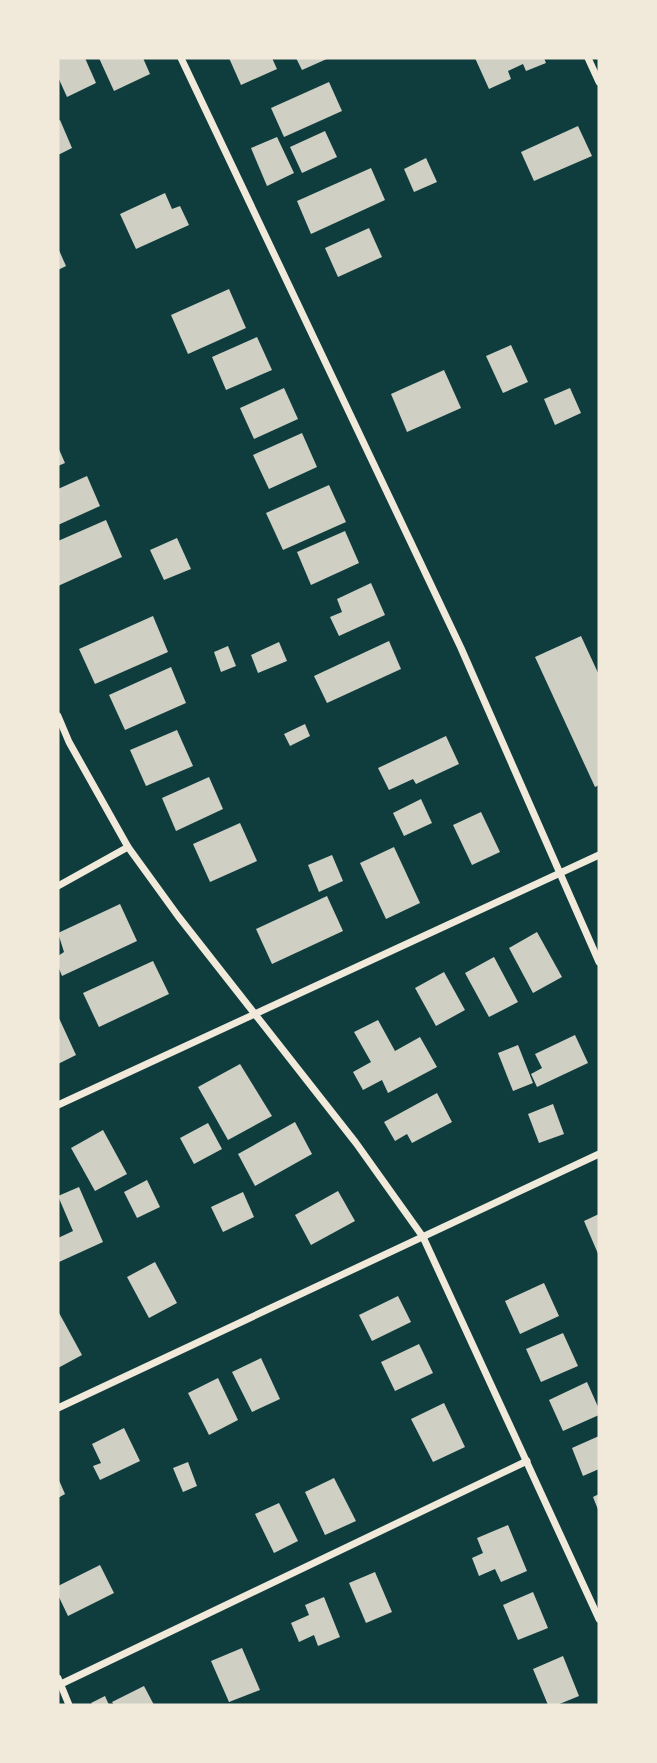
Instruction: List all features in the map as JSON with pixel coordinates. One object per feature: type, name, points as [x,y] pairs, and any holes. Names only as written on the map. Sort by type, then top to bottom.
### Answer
[{"type":"street","points":[[181,58],[461,648],[599,962]]},
{"type":"street","points":[[588,58],[599,82]]},
{"type":"street","points":[[58,716],[69,742],[128,847],[355,1143],[423,1237],[599,1619]]},
{"type":"street","points":[[58,886],[128,847]]},
{"type":"street","points":[[58,1105],[599,855]]},
{"type":"street","points":[[58,1408],[599,1154]]},
{"type":"street","points":[[69,1705],[59,1681],[527,1461]]},
{"type":"building","points":[[58,58],[85,58],[96,83],[67,97],[58,77]]},
{"type":"building","points":[[99,58],[143,58],[150,74],[114,91]]},
{"type":"building","points":[[229,58],[272,58],[277,69],[241,85]]},
{"type":"building","points":[[296,58],[329,58],[302,70]]},
{"type":"building","points":[[475,58],[544,58],[546,63],[526,71],[523,64],[508,71],[511,79],[489,89]]},
{"type":"building","points":[[329,82],[342,111],[284,137],[271,108]]},
{"type":"building","points":[[60,120],[72,148],[58,155],[58,121]]},
{"type":"building","points":[[578,126],[592,156],[534,181],[521,152]]},
{"type":"building","points":[[325,131],[337,157],[302,173],[290,147]]},
{"type":"building","points":[[277,137],[294,173],[267,186],[251,148]]},
{"type":"building","points":[[426,158],[437,182],[414,192],[404,169]]},
{"type":"building","points":[[371,168],[385,200],[311,234],[297,201]]},
{"type":"building","points":[[165,193],[172,209],[180,206],[189,225],[136,249],[120,214]]},
{"type":"building","points":[[369,228],[382,257],[338,277],[325,248]]},
{"type":"building","points":[[58,248],[66,266],[58,270]]},
{"type":"building","points":[[229,289],[246,328],[188,354],[171,315]]},
{"type":"building","points":[[257,337],[272,370],[226,390],[212,357]]},
{"type":"building","points":[[511,345],[528,382],[503,393],[486,356]]},
{"type":"building","points":[[444,370],[461,408],[407,432],[391,394]]},
{"type":"building","points":[[284,388],[298,419],[254,439],[240,408]]},
{"type":"building","points":[[570,388],[581,413],[555,425],[544,399]]},
{"type":"building","points":[[302,433],[317,467],[269,489],[253,455]]},
{"type":"building","points":[[58,447],[65,463],[58,466]]},
{"type":"building","points":[[87,476],[100,506],[58,525],[58,489]]},
{"type":"building","points":[[329,485],[346,522],[283,550],[266,513]]},
{"type":"building","points":[[106,520],[122,557],[58,586],[58,541]]},
{"type":"building","points":[[345,531],[359,563],[311,585],[297,552]]},
{"type":"building","points":[[177,538],[191,569],[164,580],[150,550]]},
{"type":"building","points":[[371,583],[385,615],[339,636],[330,617],[342,612],[337,599]]},
{"type":"building","points":[[153,616],[168,652],[95,684],[79,649]]},
{"type":"building","points":[[581,636],[599,675],[599,785],[595,787],[535,657]]},
{"type":"building","points":[[389,641],[401,669],[327,703],[314,676]]},
{"type":"building","points":[[279,642],[287,661],[258,673],[251,655]]},
{"type":"building","points":[[228,646],[236,666],[221,672],[214,652]]},
{"type":"building","points":[[171,667],[186,703],[125,730],[109,695]]},
{"type":"building","points":[[305,724],[310,736],[290,746],[284,734]]},
{"type":"building","points":[[177,730],[193,766],[146,786],[130,750]]},
{"type":"building","points":[[446,736],[459,764],[416,784],[413,779],[389,790],[378,768]]},
{"type":"building","points":[[209,777],[223,809],[176,831],[162,798]]},
{"type":"building","points":[[421,799],[432,823],[404,836],[393,813]]},
{"type":"building","points":[[481,812],[500,852],[472,865],[453,825]]},
{"type":"building","points":[[240,823],[257,861],[210,882],[193,844]]},
{"type":"building","points":[[394,847],[420,903],[386,919],[360,863]]},
{"type":"building","points":[[332,855],[343,881],[319,892],[308,865]]},
{"type":"building","points":[[327,896],[343,931],[272,964],[256,929]]},
{"type":"building","points":[[120,904],[137,941],[62,976],[58,956],[64,952],[58,933]]},
{"type":"building","points":[[537,932],[562,977],[533,993],[509,948]]},
{"type":"building","points":[[494,957],[518,1002],[489,1017],[465,973]]},
{"type":"building","points":[[153,961],[169,994],[99,1027],[83,993]]},
{"type":"building","points":[[444,972],[465,1010],[436,1026],[415,988]]},
{"type":"building","points":[[58,1016],[76,1055],[58,1064]]},
{"type":"building","points":[[378,1020],[395,1051],[420,1037],[437,1067],[388,1093],[382,1080],[363,1090],[353,1072],[371,1062],[354,1032]]},
{"type":"building","points":[[575,1035],[588,1063],[537,1087],[531,1074],[542,1068],[535,1054]]},
{"type":"building","points":[[518,1045],[533,1083],[513,1091],[498,1053]]},
{"type":"building","points":[[240,1064],[272,1116],[228,1140],[198,1087]]},
{"type":"building","points":[[437,1093],[452,1122],[412,1143],[407,1134],[395,1141],[384,1122]]},
{"type":"building","points":[[553,1104],[564,1134],[539,1143],[528,1114]]},
{"type":"building","points":[[295,1122],[312,1154],[255,1186],[238,1154]]},
{"type":"building","points":[[208,1123],[222,1149],[194,1164],[180,1138]]},
{"type":"building","points":[[103,1130],[127,1174],[95,1191],[71,1148]]},
{"type":"building","points":[[147,1180],[160,1207],[137,1218],[124,1192]]},
{"type":"building","points":[[79,1187],[103,1242],[59,1262],[58,1238],[73,1231],[58,1196]]},
{"type":"building","points":[[338,1191],[355,1221],[311,1245],[295,1215]]},
{"type":"building","points":[[243,1192],[254,1217],[223,1232],[211,1207]]},
{"type":"building","points":[[599,1214],[599,1256],[584,1221]]},
{"type":"building","points":[[155,1262],[177,1303],[149,1318],[127,1277]]},
{"type":"building","points":[[544,1283],[559,1316],[520,1334],[505,1301]]},
{"type":"building","points":[[398,1296],[411,1322],[372,1341],[359,1315]]},
{"type":"building","points":[[58,1311],[82,1355],[58,1368]]},
{"type":"building","points":[[563,1333],[578,1366],[541,1382],[526,1349]]},
{"type":"building","points":[[419,1344],[433,1373],[395,1391],[381,1362]]},
{"type":"building","points":[[261,1358],[280,1399],[252,1412],[232,1372]]},
{"type":"building","points":[[218,1378],[238,1420],[209,1435],[188,1393]]},
{"type":"building","points":[[587,1382],[599,1415],[563,1431],[549,1400]]},
{"type":"building","points":[[444,1403],[465,1447],[433,1462],[411,1419]]},
{"type":"building","points":[[124,1428],[140,1461],[100,1480],[93,1466],[101,1463],[92,1444]]},
{"type":"building","points":[[599,1436],[599,1469],[583,1476],[572,1448]]},
{"type":"building","points":[[188,1462],[197,1486],[183,1492],[173,1468]]},
{"type":"building","points":[[58,1478],[65,1494],[58,1498]]},
{"type":"building","points":[[334,1478],[356,1521],[325,1535],[305,1492]]},
{"type":"building","points":[[599,1494],[599,1512],[593,1497]]},
{"type":"building","points":[[279,1503],[298,1541],[274,1553],[255,1514]]},
{"type":"building","points":[[508,1525],[527,1571],[501,1582],[495,1569],[479,1576],[472,1558],[483,1553],[477,1538]]},
{"type":"building","points":[[100,1565],[114,1593],[68,1616],[58,1595],[58,1586]]},
{"type":"building","points":[[375,1572],[392,1612],[366,1623],[349,1583]]},
{"type":"building","points":[[533,1592],[548,1628],[518,1640],[503,1605]]},
{"type":"building","points":[[324,1597],[340,1637],[318,1646],[314,1635],[299,1642],[291,1623],[309,1615],[305,1605]]},
{"type":"building","points":[[242,1648],[260,1690],[229,1702],[211,1661]]},
{"type":"building","points":[[563,1656],[579,1696],[557,1705],[548,1705],[533,1669]]},
{"type":"building","points":[[144,1686],[154,1705],[114,1705],[112,1702]]},
{"type":"building","points":[[105,1696],[109,1705],[91,1703]]}]
